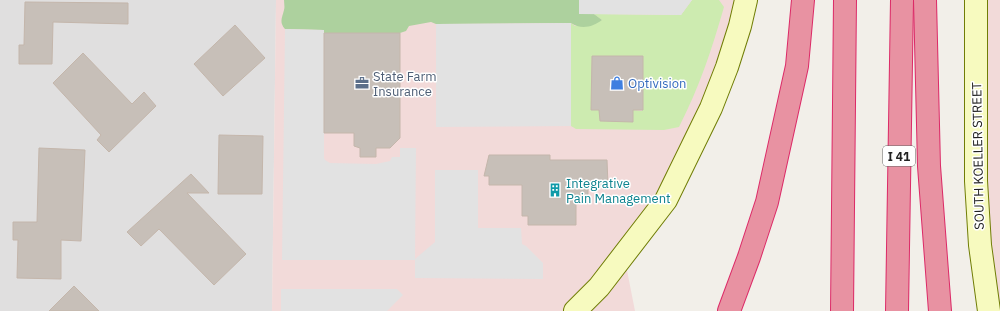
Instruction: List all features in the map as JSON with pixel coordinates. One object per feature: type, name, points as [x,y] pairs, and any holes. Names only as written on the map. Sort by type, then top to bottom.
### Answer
[{"type":"highway","points":[[729,311],[750,257],[769,195],[797,66],[803,0]]},
{"type":"highway","points":[[842,311],[846,0]]},
{"type":"highway","name":"I 41","points":[[897,311],[902,0]]},
{"type":"highway","points":[[925,0],[929,166],[940,311]]},
{"type":"street","points":[[575,311],[603,281],[666,200],[707,115],[724,74],[740,26],[746,0]]},
{"type":"street","name":"SOUTH KOELLER STREET","points":[[976,0],[976,181],[980,245],[989,311]]},
{"type":"shaded area","points":[[0,0],[276,0],[272,311],[0,311]]},
{"type":"shaded area","points":[[276,0],[746,0],[727,67],[624,255],[635,311],[272,311]]},
{"type":"shaded area","points":[[579,0],[692,0],[681,15],[579,14]]},
{"type":"shaded area","points":[[976,0],[1000,0],[1000,311],[989,311]]},
{"type":"shaded area","points":[[571,23],[571,126],[436,127],[436,24]]},
{"type":"shaded area","points":[[285,29],[324,30],[325,160],[330,163],[376,164],[390,161],[392,157],[400,157],[400,148],[416,148],[415,259],[435,242],[435,170],[478,170],[478,228],[521,228],[522,244],[526,246],[543,263],[543,279],[415,278],[415,260],[282,260]]},
{"type":"shaded area","points":[[281,289],[397,289],[403,295],[387,311],[281,311]]},
{"type":"green space","points":[[284,0],[579,0],[579,14],[594,14],[602,20],[587,27],[571,23],[436,24],[431,22],[409,26],[406,31],[400,33],[324,33],[324,30],[285,29],[282,22]]},
{"type":"green space","points":[[692,0],[719,0],[724,7],[715,38],[693,98],[679,127],[664,130],[576,129],[571,126],[571,23],[575,26],[602,20],[594,14],[681,15]],"holes":[[[592,56],[643,57],[642,111],[633,110],[600,121],[600,109],[591,109]]]},
{"type":"building","points":[[25,2],[128,3],[128,24],[53,22],[52,64],[19,64],[19,45],[24,45]]},
{"type":"building","points":[[235,25],[265,58],[223,96],[194,64]]},
{"type":"building","name":"State Farm Insurance","points":[[324,33],[400,33],[400,138],[390,148],[376,148],[376,157],[360,157],[360,148],[354,146],[354,133],[324,133]]},
{"type":"building","points":[[83,53],[132,104],[144,92],[156,106],[109,152],[97,140],[101,135],[53,83]]},
{"type":"building","name":"Optivision","points":[[592,56],[643,56],[643,110],[633,110],[633,122],[600,121],[599,110],[591,110]]},
{"type":"building","points":[[219,135],[263,136],[262,194],[218,194]]},
{"type":"building","points":[[39,148],[85,150],[81,241],[61,240],[61,279],[17,278],[18,240],[13,240],[13,222],[37,222]]},
{"type":"building","name":"Integrative Pain Management","points":[[489,155],[550,155],[550,160],[607,160],[608,185],[588,185],[588,195],[576,195],[576,225],[528,225],[528,216],[522,216],[522,185],[489,185],[489,176],[484,176]]},
{"type":"building","points":[[191,174],[209,193],[187,193],[246,254],[214,285],[159,229],[141,246],[127,232]]},
{"type":"building","points":[[74,286],[99,311],[49,311]]},
{"type":"place","name":"State Farm Insurance","points":[[362,83]]},
{"type":"place","name":"Optivision","points":[[617,83]]},
{"type":"place","name":"Integrative Pain Management","points":[[555,190]]}]
